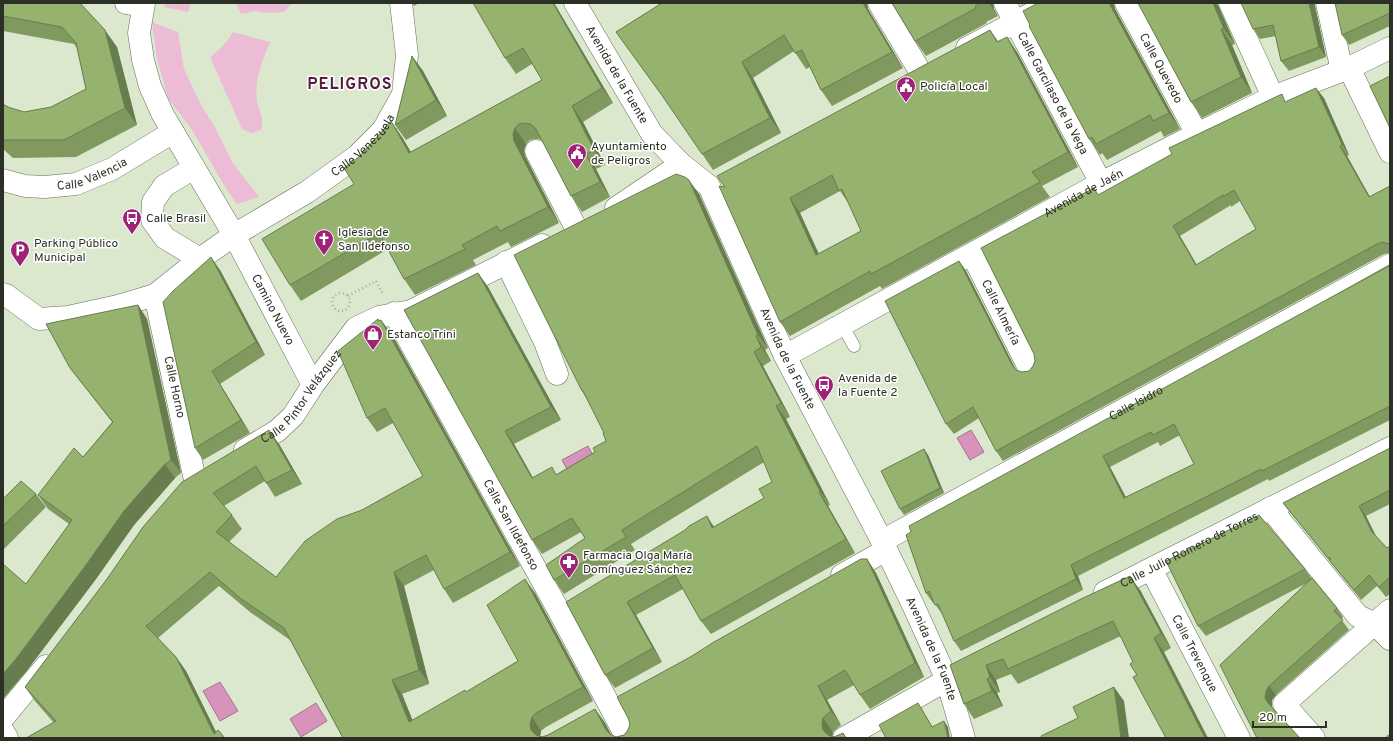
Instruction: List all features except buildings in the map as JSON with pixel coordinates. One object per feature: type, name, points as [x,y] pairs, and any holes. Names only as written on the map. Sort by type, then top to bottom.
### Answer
[{"type":"street","name":"Calle Venezuela","points":[[155,295],[200,259],[234,235],[307,192],[357,156],[383,130],[403,94],[407,56],[402,3]]},
{"type":"street","points":[[879,3],[914,76],[1052,3]]},
{"type":"street","name":"Calle Garcilaso de la Vega","points":[[1005,3],[1101,183]]},
{"type":"street","name":"Calle Quevedo","points":[[1126,3],[1197,134]]},
{"type":"street","points":[[1230,3],[1273,97]]},
{"type":"street","points":[[1327,3],[1349,74],[1390,152]]},
{"type":"street","points":[[138,4],[139,33],[143,60],[150,86],[162,115],[234,235]]},
{"type":"street","name":"Avenida de la Fuente","points":[[577,5],[652,134],[681,164],[716,182],[785,356],[884,545],[946,677],[964,738]]},
{"type":"street","name":"Avenida de Jaén","points":[[785,356],[1101,183],[1197,134],[1273,97],[1349,74],[1390,48]]},
{"type":"street","name":"Calle Valencia","points":[[3,180],[25,186],[45,187],[76,184],[112,169],[173,132]]},
{"type":"street","points":[[536,151],[588,222]]},
{"type":"street","name":"Calle Pintor Velázquez","points":[[231,458],[277,431],[293,416],[313,385],[356,328],[379,317],[411,310],[619,207],[681,164]]},
{"type":"street","points":[[194,168],[164,186],[153,202],[152,220],[165,238],[200,259]]},
{"type":"street","name":"Camino Nuevo","points":[[234,235],[313,385]]},
{"type":"street","name":"Calle Almería","points":[[972,254],[1030,370]]},
{"type":"street","points":[[506,262],[545,342],[557,374]]},
{"type":"street","name":"Calle Isidro","points":[[827,583],[884,545],[1390,265]]},
{"type":"street","points":[[3,294],[39,319],[68,317],[118,306],[155,295]]},
{"type":"street","name":"Calle Horno","points":[[155,295],[195,480]]},
{"type":"street","name":"Calle San Ildefonso","points":[[394,313],[567,606],[601,709],[627,738]]},
{"type":"street","name":"Calle Julio Romero de Torres","points":[[1089,600],[1390,448]]},
{"type":"street","points":[[1270,508],[1358,616],[1382,617]]},
{"type":"street","name":"Calle Trevenque","points":[[1151,569],[1239,738]]},
{"type":"street","points":[[1382,617],[1390,639]]},
{"type":"street","points":[[1314,738],[1284,704],[1382,617]]},
{"type":"street","points":[[3,718],[35,681],[59,649]]},
{"type":"street","points":[[844,738],[946,677],[964,663]]},
{"type":"street","points":[[601,709],[629,694]]},
{"type":"street","points":[[3,732],[7,738]]},
{"type":"lane","points":[[842,325],[854,346]]},
{"type":"path","points":[[344,293],[348,296],[350,302],[349,306],[345,310],[340,311],[335,309],[332,305],[331,300],[334,295],[344,293]]},
{"type":"shaded area","points":[[165,3],[191,3],[188,12],[164,7]]},
{"type":"shaded area","points":[[236,3],[292,3],[284,12],[268,13],[255,11],[241,14]]},
{"type":"shaded area","points":[[152,22],[178,32],[184,69],[200,103],[216,129],[232,162],[259,197],[237,204],[225,187],[192,130],[168,98],[157,59]]},
{"type":"shaded area","points":[[233,32],[270,42],[262,64],[256,94],[262,119],[262,126],[261,130],[251,133],[242,129],[210,57],[223,46]]},
{"type":"shaded area","points":[[971,430],[984,452],[970,460],[957,438]]},
{"type":"shaded area","points":[[588,446],[595,459],[569,473],[562,460]]},
{"type":"shaded area","points":[[220,682],[238,711],[220,721],[203,691]]},
{"type":"shaded area","points":[[316,703],[327,721],[301,737],[290,719]]},
{"type":"place","name":"Policía Local","points":[[906,103]]},
{"type":"place","name":"Ayuntamiento de Peligros","points":[[577,170]]},
{"type":"place","name":"Calle Brasil","points":[[132,235]]},
{"type":"place","name":"Iglesia de San Ildefonso","points":[[324,256]]},
{"type":"place","name":"Parking Público Municipal","points":[[20,267]]},
{"type":"place","name":"Estanco Trini","points":[[373,351]]},
{"type":"place","name":"Avenida de la Fuente 2","points":[[824,402]]},
{"type":"place","name":"Farmacia Olga María Domínguez Sánchez","points":[[569,579]]},
{"type":"district","name":"PELIGROS","points":[[350,83]]}]
